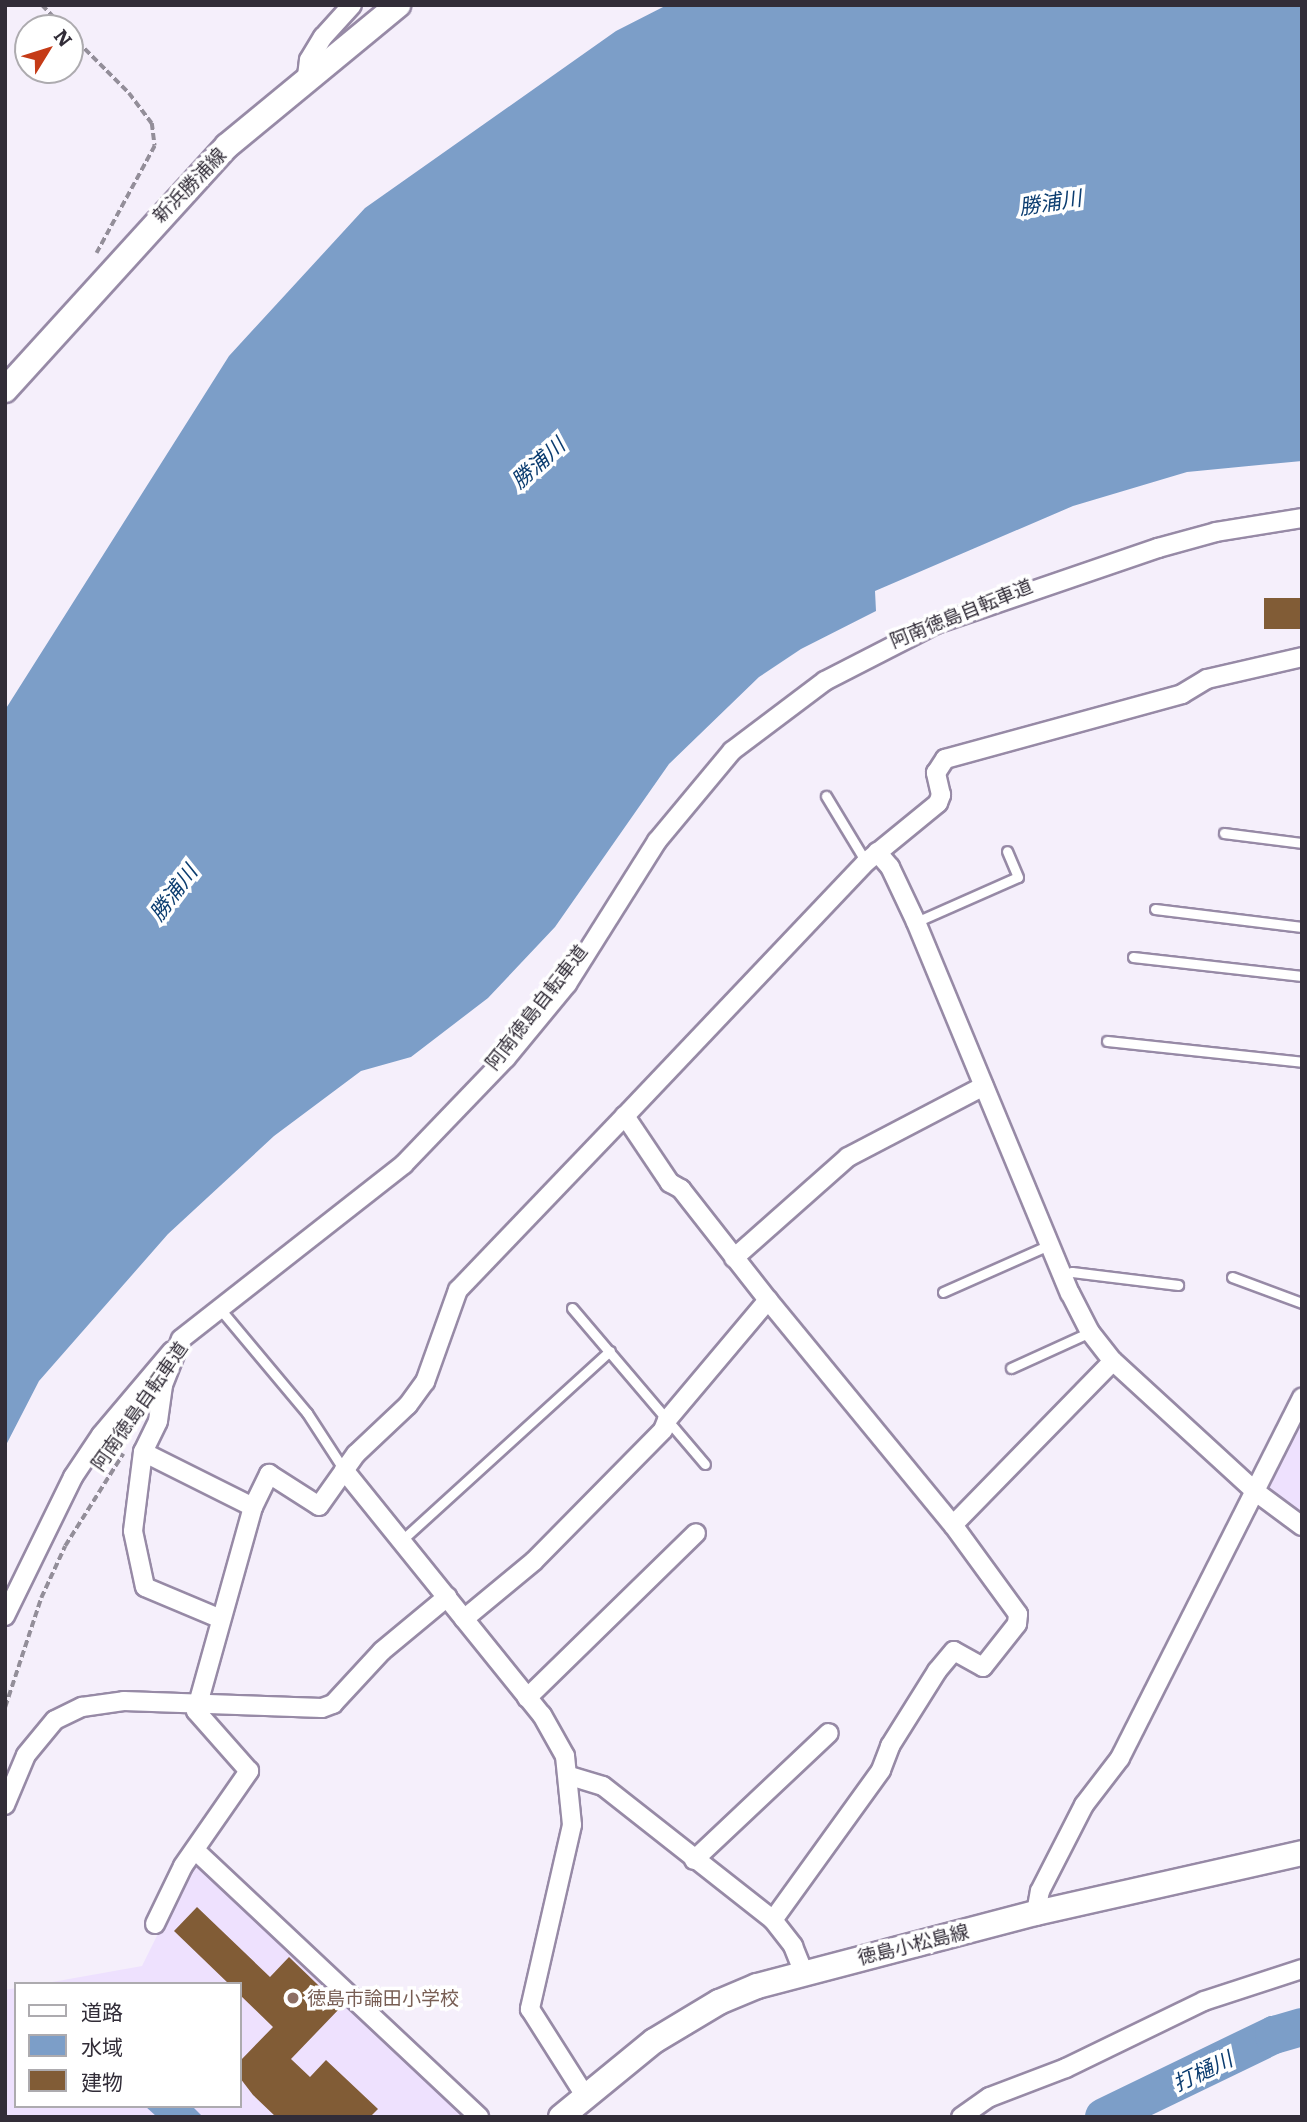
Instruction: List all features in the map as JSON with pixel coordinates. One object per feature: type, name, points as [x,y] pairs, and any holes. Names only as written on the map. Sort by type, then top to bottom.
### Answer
[{"type":"main road","name":"新浜勝浦線","points":[[5,390],[164,211],[227,146],[307,76],[398,5]]},
{"type":"main road","name":"徳島小松島線","points":[[561,2117],[584,2094],[654,2041],[719,2002],[803,1971],[1036,1913],[1302,1853]]},
{"type":"street","points":[[307,76],[309,60],[323,37],[352,5]]},
{"type":"street","points":[[5,1616],[73,1477],[101,1435],[181,1339],[221,1311],[404,1164],[506,1058],[567,984],[657,841],[698,788],[770,718],[877,651],[936,624],[1158,548],[1216,532],[1302,518]]},
{"type":"street","points":[[155,1924],[195,1850],[249,1770],[196,1711],[253,1507],[269,1474],[319,1506],[344,1471],[425,1382],[458,1290],[872,857],[938,803],[941,795],[936,773],[945,759],[1182,694],[1208,678],[1302,657]]},
{"type":"street","points":[[872,857],[890,867],[916,922],[1049,1245],[1090,1332],[1113,1361],[1256,1492],[1302,1526]]},
{"type":"street","points":[[734,1258],[848,1157],[984,1086]]},
{"type":"street","points":[[625,1116],[670,1183],[681,1189],[734,1258],[953,1525],[1018,1614],[1017,1624],[983,1667],[954,1651],[937,1671],[890,1746],[881,1770],[773,1920]]},
{"type":"street","points":[[464,1619],[534,1561],[663,1430],[667,1420],[768,1300]]},
{"type":"street","points":[[181,1339],[163,1385],[158,1421],[136,1449],[134,1531],[145,1587],[221,1619]]},
{"type":"street","points":[[953,1525],[1113,1361]]},
{"type":"street","points":[[1036,1913],[1040,1891],[1084,1805],[1108,1779],[1302,1397]]},
{"type":"street","points":[[136,1449],[253,1507]]},
{"type":"street","points":[[344,1471],[402,1539],[557,1737],[570,1776],[572,1825],[530,2009],[584,2094]]},
{"type":"street","points":[[527,1698],[696,1534]]},
{"type":"street","points":[[5,1805],[26,1755],[55,1720],[82,1707],[124,1701],[276,1707],[333,1704],[382,1651],[446,1597]]},
{"type":"street","points":[[694,1860],[829,1733]]},
{"type":"street","points":[[570,1776],[603,1786],[773,1920],[793,1946],[803,1971]]},
{"type":"street","points":[[195,1850],[479,2117]]},
{"type":"street","points":[[961,2117],[990,2097],[1066,2068],[1204,2001],[1302,1969]]},
{"type":"lane","points":[[825,796],[872,857]]},
{"type":"lane","points":[[1224,833],[1302,843]]},
{"type":"lane","points":[[916,922],[1018,877],[1007,852]]},
{"type":"lane","points":[[1156,909],[1302,927]]},
{"type":"lane","points":[[1133,957],[1302,976]]},
{"type":"lane","points":[[1107,1041],[1302,1062]]},
{"type":"lane","points":[[943,1292],[1049,1245]]},
{"type":"lane","points":[[1062,1275],[1073,1272],[1178,1286]]},
{"type":"lane","points":[[1231,1277],[1302,1303]]},
{"type":"lane","points":[[572,1308],[705,1464]]},
{"type":"lane","points":[[221,1311],[307,1413],[344,1471]]},
{"type":"lane","points":[[1011,1368],[1090,1332]]},
{"type":"lane","points":[[402,1539],[610,1351]]},
{"type":"path","points":[[84,48],[129,93],[152,123],[155,146],[95,255]]},
{"type":"path","name":"阿南徳島自転車道","points":[[5,1707],[41,1598],[65,1546],[136,1449]]},
{"type":"shaded area","points":[[1302,1414],[1302,1514],[1270,1490],[1269,1483]]},
{"type":"shaded area","name":"徳島市論田小学校","points":[[201,1865],[354,2006],[465,2117],[5,2117],[5,1990],[14,1988],[14,2108],[242,2108],[242,1982],[52,1982],[142,1966],[190,1869]]},
{"type":"water","name":"勝浦川","points":[[667,5],[1302,5],[1302,461],[1187,472],[1073,506],[875,591],[876,611],[801,649],[759,677],[669,764],[555,927],[488,998],[411,1057],[361,1071],[274,1136],[168,1234],[39,1381],[5,1447],[5,710],[229,356],[365,208],[616,31]]},
{"type":"water","points":[[147,2108],[194,2108],[203,2117],[157,2117]]},
{"type":"building","points":[[1264,598],[1302,598],[1302,629],[1264,629]]},
{"type":"building","points":[[197,1907],[270,1977],[289,1957],[341,2007],[291,2059],[310,2077],[326,2060],[378,2109],[370,2117],[276,2117],[242,2081],[242,2059],[273,2027],[242,1997],[242,1982],[227,1982],[174,1931]]},
{"type":"waterway","name":"打樋川","points":[[1104,2117],[1274,2035],[1302,2027]]},
{"type":"place","name":"徳島市論田小学校","points":[[293,1998]]}]
